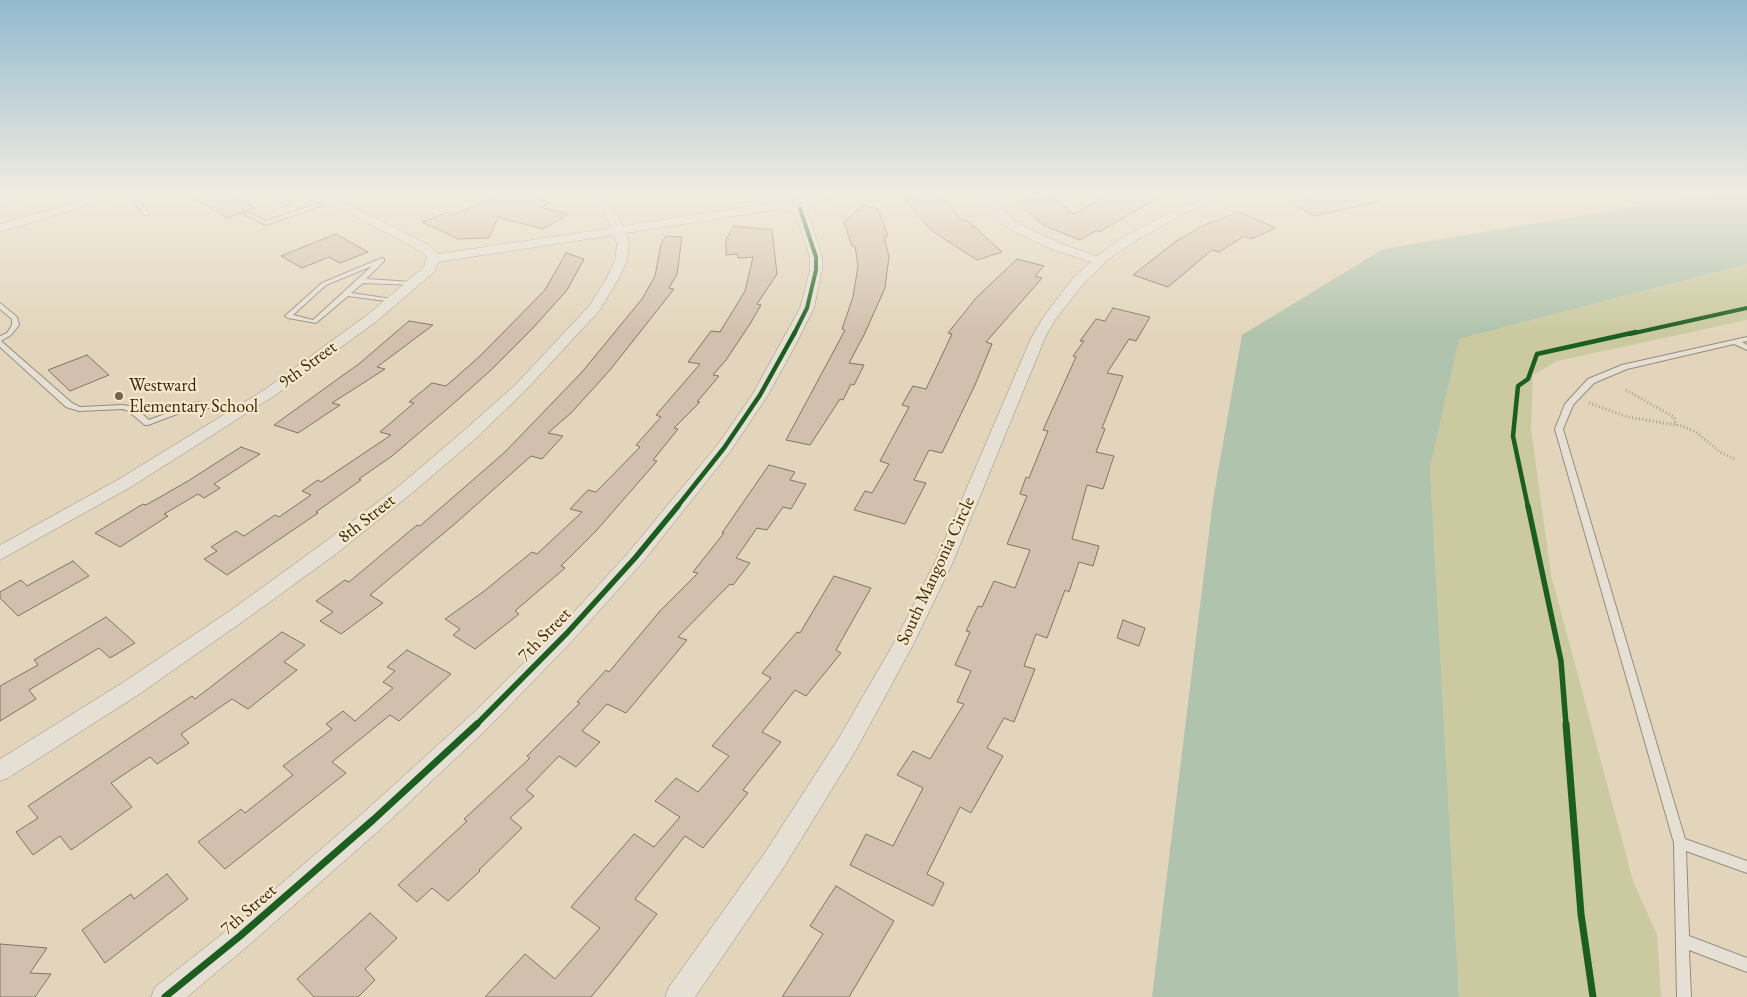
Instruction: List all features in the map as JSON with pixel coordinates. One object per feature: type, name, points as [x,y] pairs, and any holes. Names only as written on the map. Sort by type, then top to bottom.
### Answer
[{"type":"street","points":[[410,241],[425,248],[430,252],[433,259],[556,241]]},
{"type":"street","name":"8th Street","points":[[0,771],[130,689],[238,615],[329,549],[467,437],[519,389],[561,346],[595,307],[614,276],[621,260],[622,241]]},
{"type":"street","name":"7th Street","points":[[165,997],[240,936],[373,820],[481,720],[567,633],[635,558],[724,448],[760,395],[787,348],[807,308],[816,270],[816,256],[812,241]]},
{"type":"street","points":[[1044,241],[1099,261]]},
{"type":"street","name":"South Mangonia Circle","points":[[679,997],[775,859],[848,743],[903,645],[944,562],[1038,338],[1065,296],[1099,261],[1127,241]]},
{"type":"street","name":"9th Street","points":[[0,552],[125,483],[240,412],[325,354],[392,301],[430,268],[433,259]]},
{"type":"lane","points":[[382,260],[361,281],[314,322],[288,316],[324,284],[382,260]]},
{"type":"lane","points":[[361,281],[412,284]]},
{"type":"lane","points":[[346,294],[392,301]]},
{"type":"lane","points":[[0,305],[15,318],[16,325],[9,334],[0,339]]},
{"type":"lane","points":[[1684,997],[1680,843],[1559,429],[1569,404],[1591,381],[1626,367],[1747,339]]},
{"type":"lane","points":[[1736,342],[1747,348]]},
{"type":"lane","points":[[0,343],[70,405],[78,409],[122,406],[131,409],[148,424],[197,404],[240,412]]},
{"type":"lane","points":[[1680,843],[1747,866]]},
{"type":"lane","points":[[1682,940],[1747,965]]},
{"type":"path","points":[[1626,390],[1674,417],[1676,425]]},
{"type":"path","points":[[1587,402],[1628,417],[1676,425],[1696,432],[1720,452],[1735,459]]},
{"type":"shaded area","points":[[1433,241],[1747,241],[1747,264],[1459,339],[1430,468],[1459,997],[1152,997],[1213,500],[1242,335],[1383,249]]},
{"type":"shaded area","points":[[1747,264],[1747,320],[1557,361],[1533,375],[1531,429],[1551,575],[1633,881],[1657,935],[1661,997],[1459,997],[1430,468],[1459,339]]},
{"type":"building","points":[[320,241],[348,241],[368,252],[340,263],[329,257],[302,268],[281,256]]},
{"type":"building","points":[[663,241],[682,241],[677,274],[669,288],[674,289],[610,370],[572,412],[548,433],[563,436],[542,459],[531,456],[457,522],[370,595],[383,603],[341,634],[320,621],[333,612],[316,601],[345,580],[349,582],[417,525],[420,526],[505,452],[582,372],[642,299],[655,276]]},
{"type":"building","points":[[726,241],[773,241],[777,274],[757,304],[761,305],[750,324],[726,360],[713,375],[719,376],[697,402],[700,402],[674,428],[678,429],[653,460],[657,461],[596,531],[561,566],[565,568],[515,611],[519,614],[475,649],[453,635],[460,629],[445,619],[483,592],[532,552],[537,554],[582,512],[570,509],[588,490],[596,492],[640,447],[636,445],[661,417],[656,415],[700,364],[688,362],[711,331],[720,332],[745,291],[753,257],[738,258],[738,254],[726,255]]},
{"type":"building","points":[[850,241],[885,241],[889,257],[885,288],[849,363],[864,365],[854,385],[851,384],[843,400],[840,399],[810,445],[786,440],[845,330],[842,329],[853,297],[858,266],[855,246],[852,246]]},
{"type":"building","points":[[947,241],[989,241],[1002,252],[977,260]]},
{"type":"building","points":[[1237,241],[1219,252],[1212,250],[1168,287],[1133,275],[1175,242]]},
{"type":"building","points":[[566,253],[584,259],[567,290],[533,328],[490,371],[392,456],[316,512],[318,513],[227,575],[204,559],[217,551],[211,547],[236,531],[244,536],[275,515],[279,517],[311,495],[302,491],[318,480],[321,482],[391,435],[380,432],[414,403],[409,402],[432,383],[446,386],[480,356],[545,290]]},
{"type":"building","points":[[1017,259],[1044,266],[1035,276],[1042,278],[986,342],[992,344],[975,385],[942,453],[929,450],[914,480],[926,483],[905,524],[854,510],[865,491],[872,493],[889,464],[880,461],[909,407],[902,405],[913,386],[926,389],[952,334],[948,333],[976,298]]},
{"type":"building","points":[[1113,308],[1150,317],[1136,341],[1129,339],[1107,373],[1123,376],[1102,428],[1105,429],[1096,452],[1114,456],[1103,489],[1087,485],[1072,539],[1099,546],[1093,566],[1079,562],[1069,592],[1065,590],[1047,638],[1036,634],[1024,666],[1035,669],[1014,722],[1004,718],[987,748],[1003,756],[971,813],[960,807],[927,874],[944,883],[933,906],[850,865],[866,834],[893,846],[923,788],[897,775],[913,751],[930,759],[964,704],[957,702],[971,671],[955,665],[970,632],[966,631],[978,606],[982,607],[994,581],[1015,588],[1030,550],[1007,544],[1027,496],[1020,494],[1026,477],[1029,478],[1048,431],[1043,430],[1076,357],[1073,356],[1084,341],[1080,341],[1096,319],[1105,321]]},
{"type":"building","points":[[409,321],[433,325],[377,367],[385,369],[332,403],[340,405],[298,433],[274,425],[360,363]]},
{"type":"building","points":[[87,355],[109,375],[70,391],[48,370]]},
{"type":"building","points":[[241,447],[260,454],[214,484],[220,488],[204,498],[198,494],[164,514],[168,516],[120,547],[95,533],[143,504],[146,505],[188,481]]},
{"type":"building","points":[[769,465],[795,472],[790,480],[806,484],[791,509],[783,507],[767,530],[757,528],[736,558],[750,563],[733,585],[730,584],[678,637],[687,640],[626,713],[607,704],[582,731],[600,742],[576,767],[559,756],[526,790],[534,796],[510,818],[522,828],[480,871],[448,901],[432,888],[417,902],[398,885],[467,821],[464,819],[530,758],[527,756],[580,703],[577,702],[606,670],[609,672],[660,611],[698,573],[693,572],[724,533],[722,533]]},
{"type":"building","points":[[73,561],[89,576],[18,616],[0,598],[0,592],[21,580],[27,586]]},
{"type":"building","points":[[834,576],[871,588],[836,650],[841,653],[806,696],[795,690],[762,732],[781,742],[743,790],[748,793],[703,848],[685,836],[635,899],[657,914],[591,997],[485,997],[525,954],[555,979],[600,928],[571,907],[634,834],[654,847],[680,817],[655,801],[676,778],[698,792],[729,756],[712,746],[771,678],[762,673],[797,632],[800,633]]},
{"type":"building","points":[[106,617],[135,643],[110,658],[99,648],[29,690],[36,699],[0,721],[0,686],[38,665],[34,660]]},
{"type":"building","points":[[1123,620],[1145,628],[1139,646],[1117,638]]},
{"type":"building","points":[[282,632],[305,645],[284,662],[297,670],[248,709],[232,699],[181,734],[189,743],[157,764],[150,757],[111,783],[132,807],[71,850],[60,836],[33,855],[16,832],[38,818],[28,806],[192,696],[195,699]]},
{"type":"building","points":[[407,650],[451,674],[399,721],[390,715],[332,762],[346,773],[225,869],[198,842],[241,809],[245,813],[293,775],[283,766],[332,729],[326,724],[343,711],[355,721],[393,688],[383,682],[395,671],[387,667]]},
{"type":"building","points":[[167,874],[188,899],[105,963],[82,930],[131,894],[134,899]]},
{"type":"building","points":[[836,886],[894,921],[849,997],[782,997],[823,934],[810,926]]},
{"type":"building","points":[[370,913],[397,938],[365,969],[375,980],[358,997],[314,997],[297,979]]},
{"type":"building","points":[[0,944],[47,948],[30,973],[51,974],[35,997],[0,997]]},
{"type":"cycle path","points":[[165,997],[240,936],[373,820],[481,720],[567,633],[635,558],[724,448],[760,395],[787,348],[807,308],[816,270],[816,257],[812,241]]},
{"type":"cycle path","points":[[1593,997],[1581,914],[1561,661],[1513,436],[1518,386],[1528,379],[1537,354],[1747,308]]},
{"type":"place","name":"Westward Elementary School","points":[[119,396]]}]
